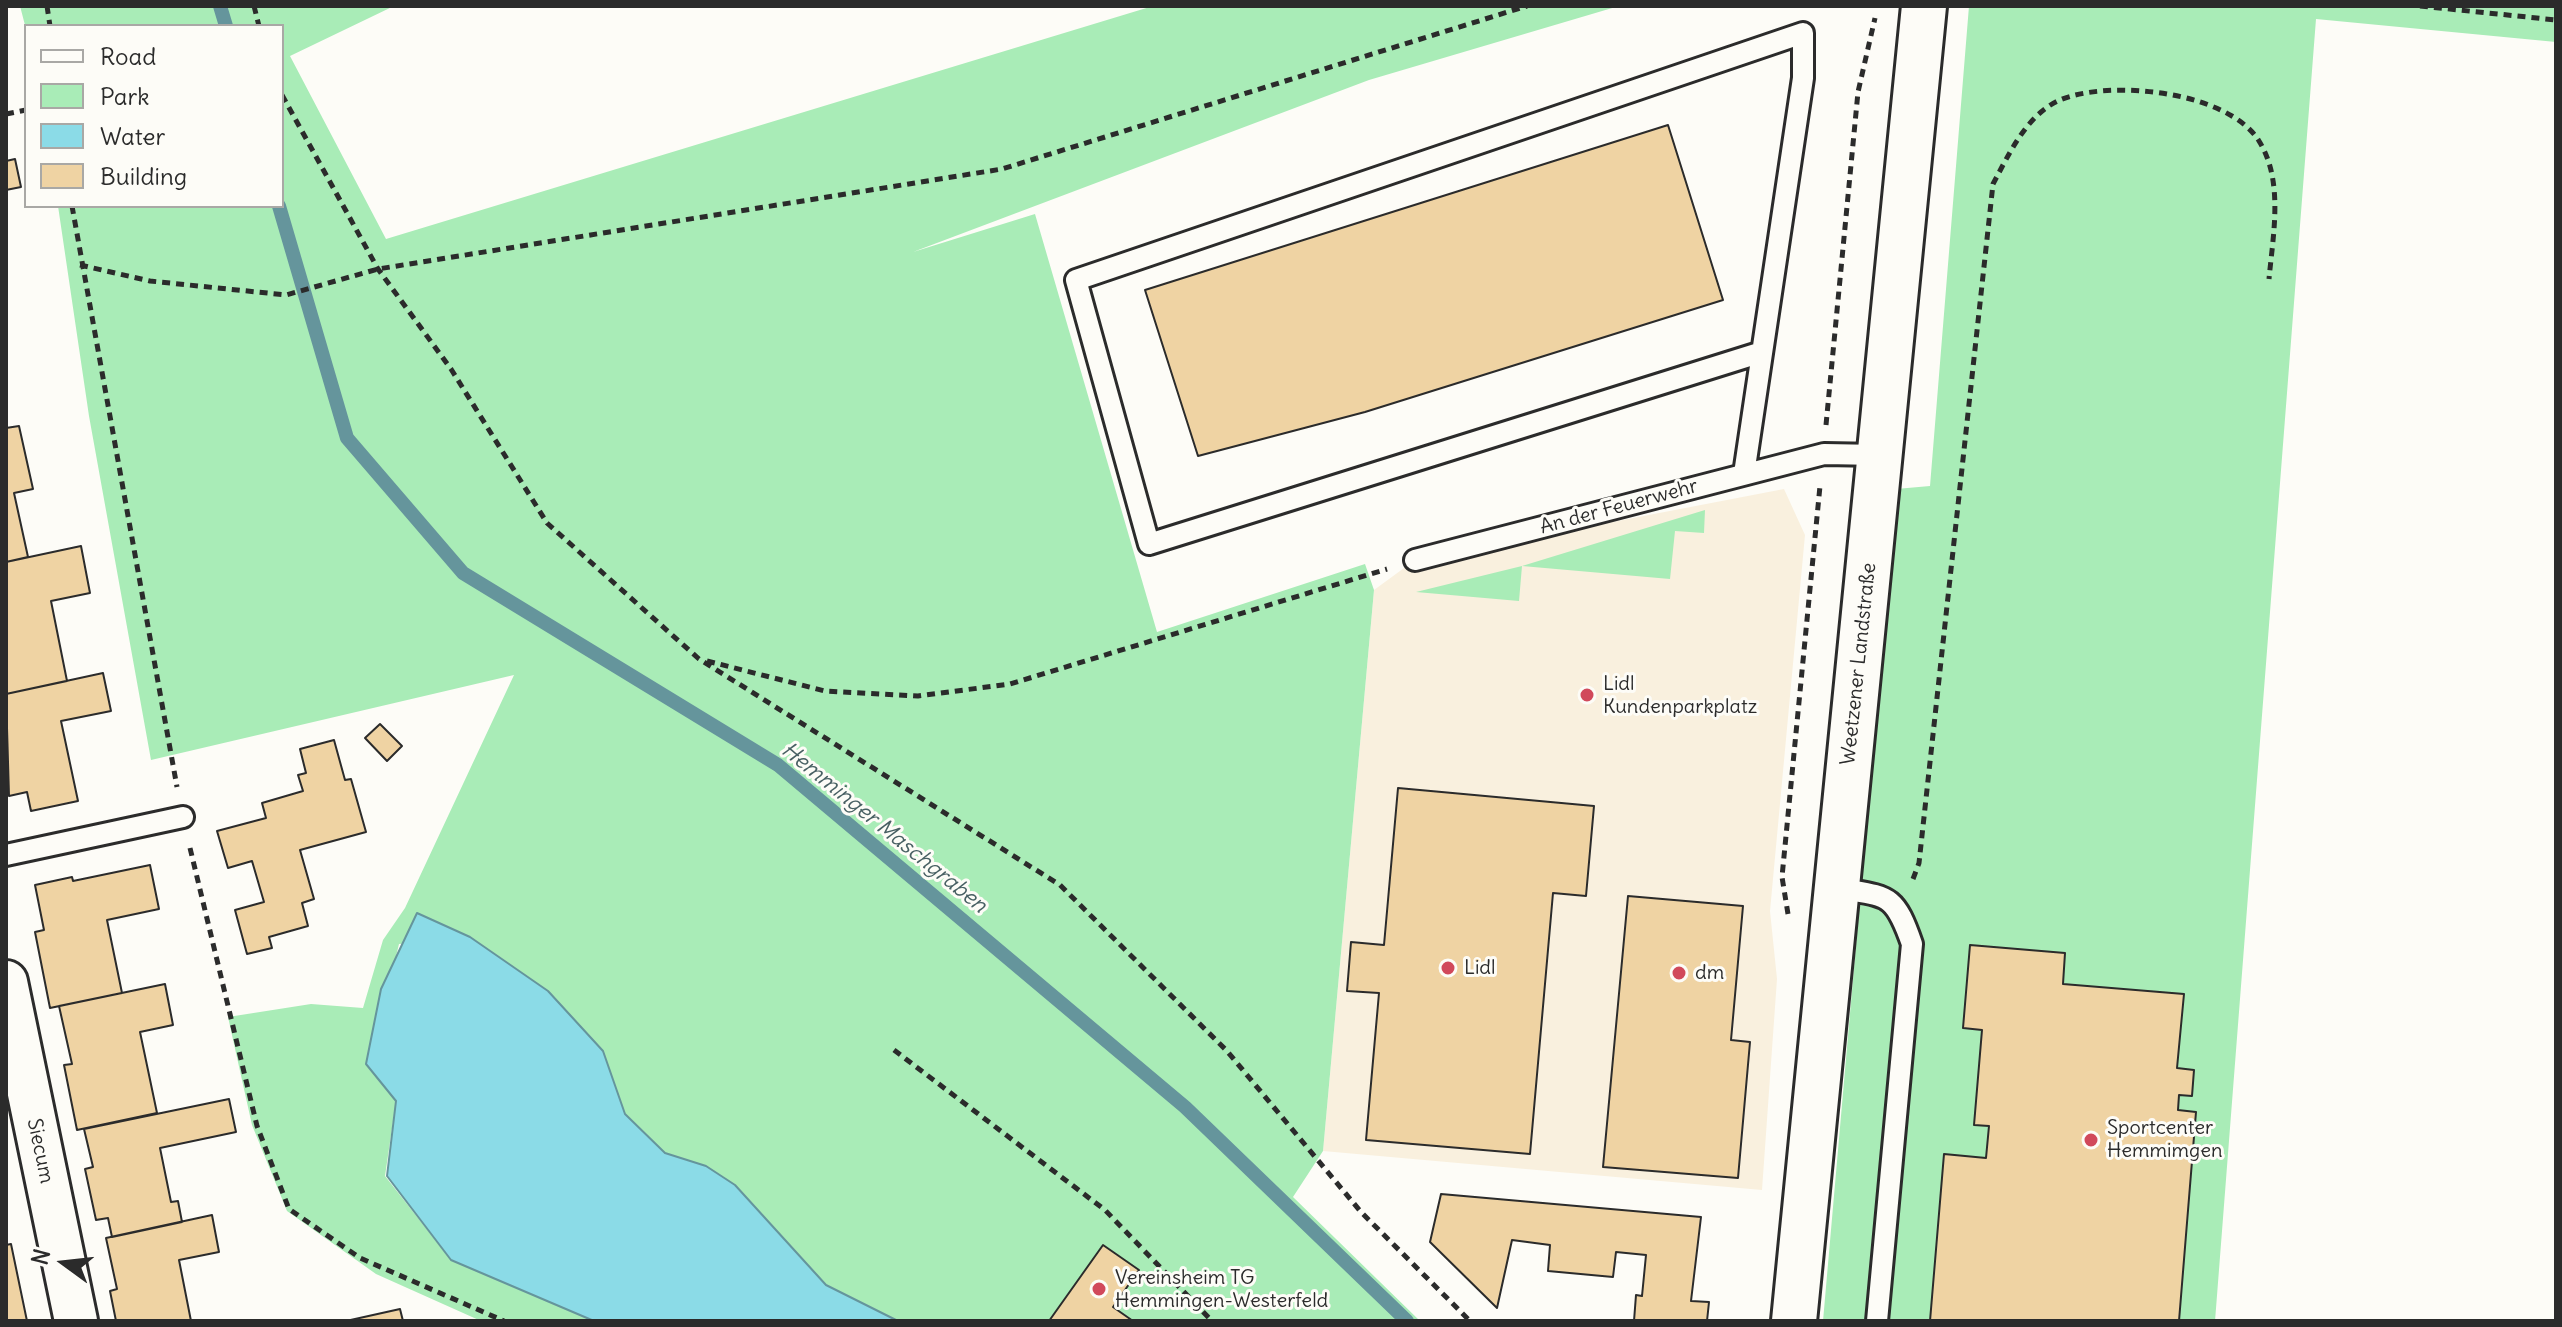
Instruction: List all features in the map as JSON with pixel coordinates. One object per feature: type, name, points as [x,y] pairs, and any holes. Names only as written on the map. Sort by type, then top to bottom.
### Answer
[{"type":"main road","name":"Weetzener Landstraße","points":[[1794,1321],[1924,6]]},
{"type":"street","name":"Siecum","points":[[6,982],[76,1321]]},
{"type":"lane","points":[[1744,474],[1803,78],[1803,33],[1076,280],[1149,544],[1762,352]]},
{"type":"lane","name":"An der Feuerwehr","points":[[1415,560],[1824,454],[1880,455]]},
{"type":"lane","points":[[6,855],[183,817]]},
{"type":"lane","points":[[1837,888],[1884,897],[1900,910],[1912,944],[1877,1321]]},
{"type":"path","points":[[80,265],[150,281],[286,295],[378,269],[1002,169],[1527,6]]},
{"type":"path","points":[[1789,923],[1782,877],[1858,92],[1878,6]]},
{"type":"path","points":[[2420,6],[2556,20]]},
{"type":"path","points":[[1900,910],[1919,863],[1993,184],[2020,134],[2058,100],[2094,90],[2122,88],[2190,99],[2236,118],[2259,141],[2272,180],[2274,203],[2269,279]]},
{"type":"path","points":[[284,99],[378,269],[451,369],[547,523],[699,659],[1060,885],[1227,1051],[1361,1212],[1470,1321]]},
{"type":"path","points":[[72,208],[80,265],[183,817],[257,1126],[289,1209],[360,1258],[504,1321]]},
{"type":"path","points":[[699,659],[825,691],[918,696],[1010,684],[1415,560]]},
{"type":"path","points":[[894,1050],[1105,1210],[1212,1321]]},
{"type":"shaded area","points":[[1784,489],[1805,535],[1770,911],[1777,979],[1762,1190],[1323,1151],[1374,590],[1415,560]]},
{"type":"green space","points":[[20,6],[394,6],[290,56],[386,239],[1153,6],[1619,6],[1369,80],[913,252],[1035,214],[1157,632],[1365,564],[1374,590],[1323,1151],[1293,1197],[1420,1321],[898,1321],[826,1285],[735,1185],[706,1166],[665,1153],[625,1114],[603,1051],[548,991],[470,937],[399,944],[393,969],[381,989],[379,1010],[396,1101],[385,1176],[451,1260],[594,1321],[481,1321],[376,1274],[287,1211],[252,1125],[228,1017],[311,1004],[363,1008],[383,940],[405,908],[514,675],[151,760],[89,416],[58,208],[284,208],[284,24],[25,24]]},
{"type":"green space","points":[[1969,6],[2556,6],[2556,42],[2316,19],[2215,1321],[1823,1321],[1896,489],[1930,486]]},
{"type":"green space","points":[[1705,510],[1704,533],[1675,531],[1670,579],[1522,566]]},
{"type":"green space","points":[[1522,566],[1519,601],[1416,592]]},
{"type":"water","points":[[417,913],[470,937],[548,991],[603,1051],[625,1114],[665,1153],[706,1166],[735,1185],[826,1285],[898,1321],[594,1321],[451,1260],[387,1176],[396,1101],[366,1064],[381,989]]},
{"type":"building","points":[[1668,125],[1723,300],[1365,412],[1198,456],[1145,290]]},
{"type":"building","points":[[15,159],[21,187],[6,190],[6,161]]},
{"type":"building","points":[[19,426],[33,489],[14,493],[28,557],[6,562],[6,428]]},
{"type":"building","points":[[81,546],[90,593],[51,601],[67,681],[6,694],[6,562]]},
{"type":"building","points":[[103,673],[111,711],[61,721],[78,801],[31,811],[27,792],[9,796],[6,694]]},
{"type":"building","points":[[380,724],[402,746],[387,761],[365,738]]},
{"type":"building","points":[[334,740],[345,780],[351,779],[366,832],[300,850],[314,899],[302,903],[308,926],[269,937],[272,948],[247,954],[235,910],[264,902],[252,861],[228,868],[217,831],[266,818],[262,803],[303,791],[298,775],[306,773],[300,749]]},
{"type":"building","name":"Lidl","points":[[1398,788],[1594,806],[1586,896],[1553,893],[1530,1154],[1366,1140],[1379,993],[1347,991],[1351,942],[1384,945]]},
{"type":"building","points":[[150,865],[159,909],[107,920],[122,993],[50,1008],[35,932],[44,930],[35,885],[72,877],[73,881]]},
{"type":"building","name":"dm","points":[[1628,896],[1743,906],[1731,1040],[1750,1042],[1738,1178],[1603,1167]]},
{"type":"building","name":"Sportcenter Hemmimgen","points":[[1970,945],[2065,953],[2063,984],[2184,994],[2177,1068],[2194,1070],[2192,1096],[2179,1095],[2178,1110],[2196,1112],[2179,1321],[1930,1321],[1944,1154],[1986,1158],[1989,1126],[1974,1125],[1982,1030],[1963,1028]]},
{"type":"building","points":[[165,984],[173,1025],[140,1032],[157,1113],[77,1130],[64,1065],[72,1064],[59,1006]]},
{"type":"building","points":[[229,1099],[236,1132],[160,1148],[171,1202],[178,1201],[182,1222],[112,1237],[108,1218],[96,1220],[85,1169],[93,1167],[84,1129]]},
{"type":"building","points":[[1441,1194],[1701,1217],[1691,1301],[1709,1302],[1707,1321],[1634,1321],[1636,1295],[1642,1296],[1646,1255],[1616,1252],[1613,1277],[1548,1271],[1550,1245],[1512,1240],[1497,1308],[1430,1242]]},
{"type":"building","points":[[212,1215],[219,1252],[179,1260],[191,1321],[116,1321],[110,1291],[117,1289],[106,1238]]},
{"type":"building","points":[[11,1244],[27,1321],[6,1321],[6,1245]]},
{"type":"building","name":"Vereinsheim TG Hemmingen-Westerfeld","points":[[1103,1245],[1139,1270],[1113,1307],[1133,1321],[1049,1321]]},
{"type":"building","points":[[400,1309],[403,1321],[346,1321]]},
{"type":"waterway","name":"Hemminger Maschgraben","points":[[220,6],[225,24]]},
{"type":"waterway","name":"Hemminger Maschgraben","points":[[280,208],[347,438],[463,573],[778,765],[1185,1107],[1407,1321]]},
{"type":"place","name":"Lidl Kundenparkplatz","points":[[1587,695]]},
{"type":"place","name":"Lidl","points":[[1448,968]]},
{"type":"place","name":"dm","points":[[1679,973]]},
{"type":"place","name":"Sportcenter Hemmimgen","points":[[2091,1140]]},
{"type":"place","name":"Vereinsheim TG Hemmingen-Westerfeld","points":[[1099,1289]]}]
